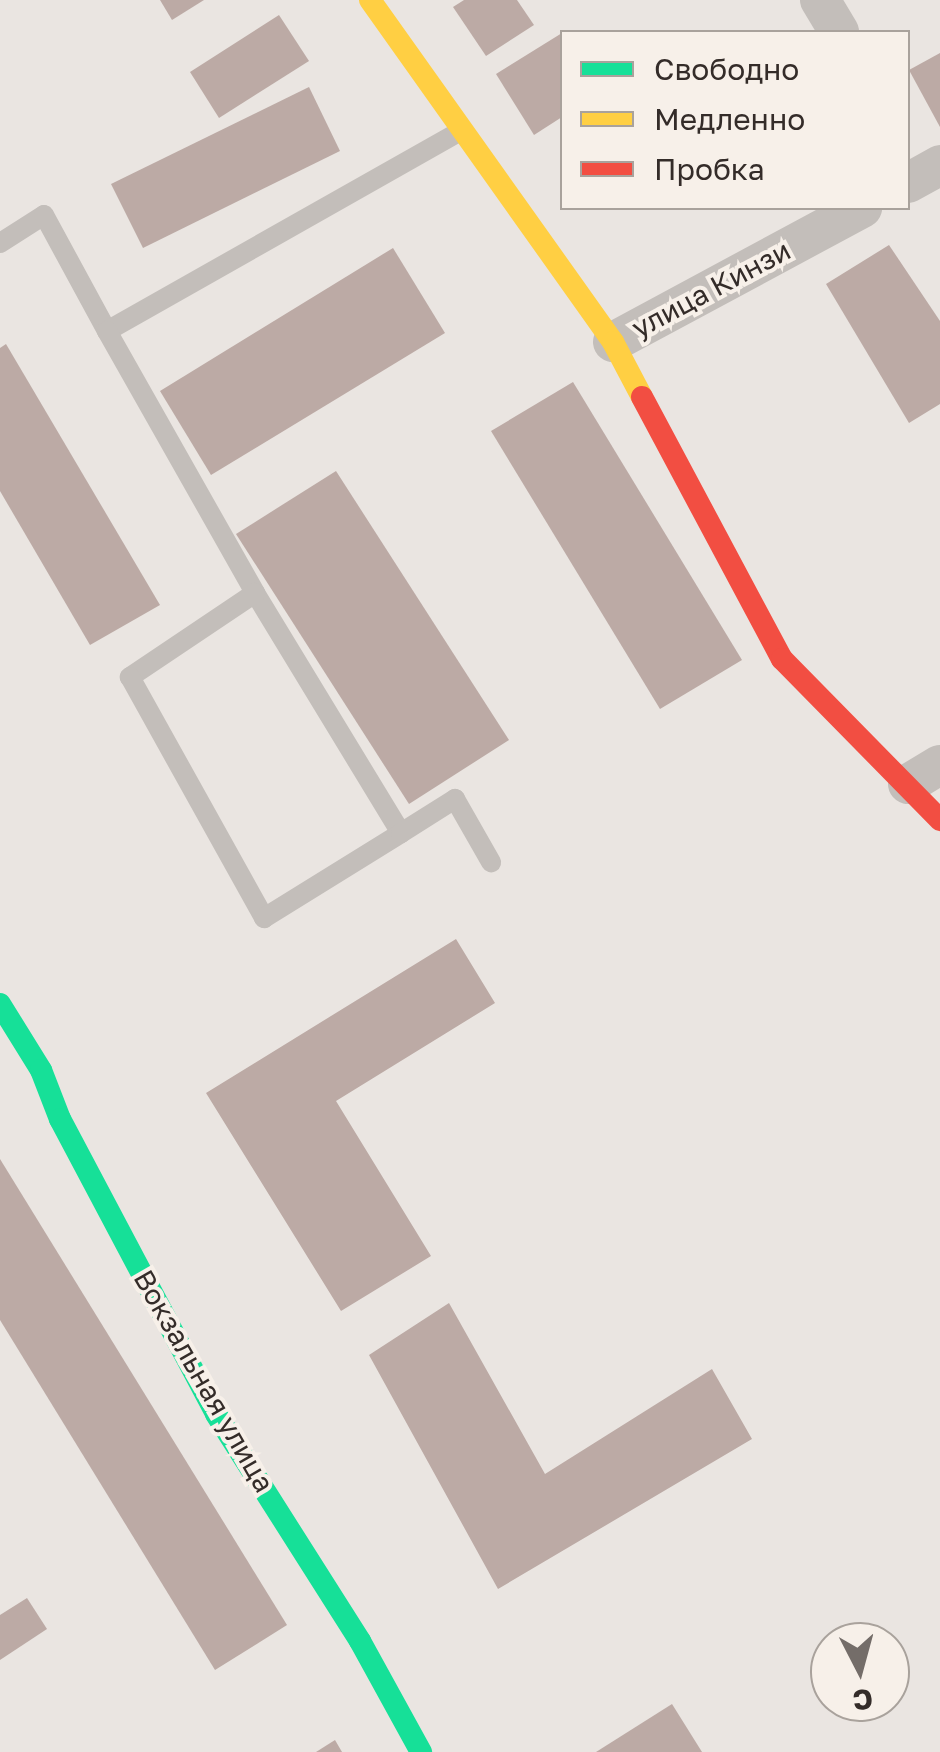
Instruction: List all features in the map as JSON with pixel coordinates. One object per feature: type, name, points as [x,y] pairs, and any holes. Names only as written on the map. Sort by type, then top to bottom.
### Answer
[{"type":"street","points":[[370,0],[613,342],[782,659],[924,774],[940,820]]},
{"type":"street","points":[[820,0],[838,30]]},
{"type":"street","name":"улица Кинзи","points":[[613,342],[858,210]]},
{"type":"street","name":"Вокзальная улица","points":[[0,1004],[40,1070],[60,1119],[216,1414],[360,1642],[421,1752]]},
{"type":"lane","points":[[107,331],[463,130]]},
{"type":"lane","points":[[0,244],[44,215],[255,593],[401,833]]},
{"type":"lane","points":[[255,593],[130,676],[264,918],[455,799],[492,862]]},
{"type":"building","points":[[160,0],[204,0],[172,20]]},
{"type":"building","points":[[464,0],[517,0],[534,25],[486,56],[453,7]]},
{"type":"building","points":[[279,15],[309,61],[219,118],[190,72]]},
{"type":"building","points":[[560,34],[560,118],[534,135],[496,74]]},
{"type":"building","points":[[940,53],[940,127],[910,72]]},
{"type":"building","points":[[309,87],[340,151],[143,248],[111,184]]},
{"type":"building","points":[[889,245],[940,321],[940,404],[909,423],[826,284]]},
{"type":"building","points":[[393,248],[445,333],[211,475],[160,391]]},
{"type":"building","points":[[6,344],[160,605],[90,645],[0,491],[0,348]]},
{"type":"building","points":[[573,382],[742,660],[660,709],[491,431]]},
{"type":"building","points":[[336,471],[509,740],[409,804],[236,534]]},
{"type":"building","points":[[456,939],[495,1003],[336,1101],[431,1256],[341,1311],[206,1093]]},
{"type":"building","points":[[0,1159],[287,1625],[215,1670],[0,1320]]},
{"type":"building","points":[[449,1303],[545,1474],[712,1369],[752,1439],[498,1589],[369,1355]]},
{"type":"building","points":[[27,1598],[47,1629],[0,1660],[0,1615]]},
{"type":"building","points":[[672,1704],[702,1752],[596,1752]]},
{"type":"building","points":[[335,1740],[342,1752],[316,1752]]},
{"type":"traffic: fast","points":[[0,1004],[41,1070],[60,1119],[216,1414],[360,1641],[421,1752]]},
{"type":"traffic: slow","points":[[370,0],[613,342],[642,397]]},
{"type":"traffic: jam","points":[[642,397],[782,659],[940,820]]}]
